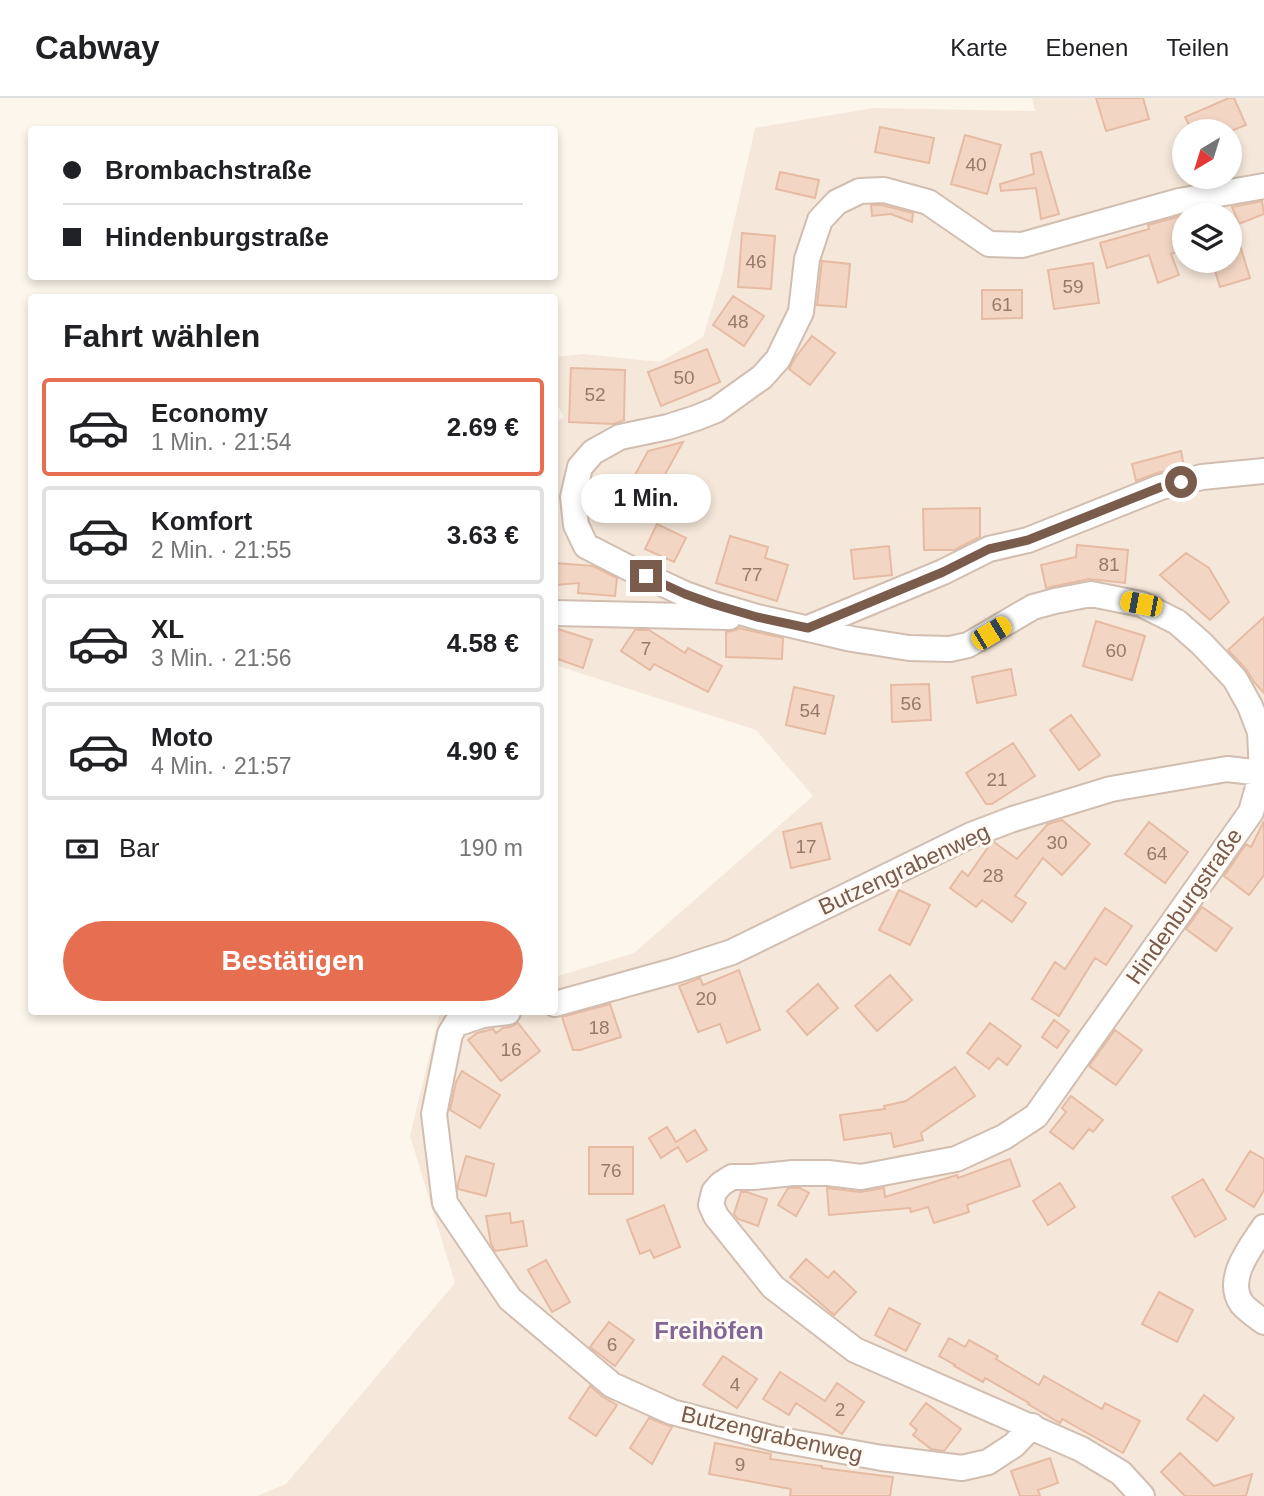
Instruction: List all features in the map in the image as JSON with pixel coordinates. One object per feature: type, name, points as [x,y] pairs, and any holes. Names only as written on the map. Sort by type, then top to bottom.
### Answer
[{"type":"street","name":"Hindenburgstraße","points":[[1142,1496],[1121,1473],[1081,1449],[855,1350],[773,1287],[716,1216],[711,1205],[713,1192],[732,1177],[828,1173],[861,1177],[956,1159],[1004,1137],[1036,1116],[1251,812],[1262,773],[1260,732],[1235,678],[1177,622],[1141,604],[1091,594],[1033,607],[968,645],[950,649],[908,648],[852,639],[757,617],[685,594],[586,546],[576,525],[573,497],[580,467],[593,452],[620,437],[668,427],[716,410],[762,377],[778,359],[801,312],[807,259],[820,220],[837,202],[860,191],[884,190],[928,202],[989,244],[1022,245],[1179,201],[1264,186]]},
{"type":"street","points":[[808,628],[943,572],[989,549],[1028,540],[1161,487],[1202,477],[1264,471]]},
{"type":"street","points":[[558,613],[757,617]]},
{"type":"street","name":"Butzengrabenweg","points":[[558,1003],[732,952],[971,835],[1013,819],[1111,789],[1227,769],[1262,773]]},
{"type":"street","name":"Butzengrabenweg","points":[[483,1015],[456,1024],[450,1034],[434,1114],[445,1203],[510,1299],[612,1385],[672,1412],[775,1439],[881,1458],[962,1468],[988,1462],[1014,1446],[1032,1426]]},
{"type":"street","points":[[1264,1227],[1242,1263],[1236,1282],[1240,1302],[1264,1322]]},
{"type":"shaded area","points":[[1032,98],[1264,98],[1264,1496],[257,1496],[286,1484],[455,1283],[410,1136],[439,1015],[558,1015],[558,976],[634,953],[813,796],[756,730],[558,666],[558,421],[564,417],[558,406],[558,357],[583,354],[660,362],[703,337],[722,275],[755,128],[873,108],[1035,111]]},
{"type":"building","points":[[1096,98],[1143,98],[1149,119],[1106,131]]},
{"type":"building","points":[[1234,98],[1246,125],[1242,127],[1242,119],[1185,117]]},
{"type":"building","points":[[880,127],[934,138],[929,163],[875,152]]},
{"type":"building","points":[[965,135],[1001,145],[987,194],[951,184]]},
{"type":"building","points":[[1041,152],[1059,214],[1041,219],[1036,188],[1001,191],[1000,184],[1034,174],[1031,154]]},
{"type":"building","points":[[780,172],[819,180],[815,198],[776,189]]},
{"type":"building","points":[[1262,201],[1264,214],[1242,223],[1242,205]]},
{"type":"building","points":[[871,205],[913,213],[912,222],[891,214],[872,216]]},
{"type":"building","points":[[1172,219],[1172,273],[1179,275],[1158,283],[1149,255],[1107,268],[1100,243],[1149,229],[1148,225]]},
{"type":"building","points":[[742,233],[775,236],[771,289],[738,287]]},
{"type":"building","points":[[1242,252],[1250,278],[1220,287],[1216,273],[1242,273]]},
{"type":"building","points":[[822,261],[850,264],[846,307],[817,305]]},
{"type":"building","points":[[1093,263],[1099,303],[1054,309],[1048,270]]},
{"type":"building","points":[[982,290],[1022,290],[1022,318],[982,319]]},
{"type":"building","points":[[733,296],[764,316],[744,346],[713,325]]},
{"type":"building","points":[[812,336],[835,353],[810,385],[789,369]]},
{"type":"building","points":[[707,349],[720,382],[661,406],[648,372]]},
{"type":"building","points":[[571,368],[625,370],[624,420],[614,424],[569,422]]},
{"type":"building","points":[[683,442],[663,478],[628,488],[648,451]]},
{"type":"building","points":[[1181,451],[1184,466],[1136,481],[1132,464]]},
{"type":"building","points":[[980,508],[980,537],[954,550],[924,550],[923,509]]},
{"type":"building","points":[[657,524],[686,538],[674,562],[645,549]]},
{"type":"building","points":[[730,536],[768,547],[765,558],[788,565],[777,601],[716,583]]},
{"type":"building","points":[[1077,545],[1128,550],[1125,583],[1089,579],[1046,588],[1041,565],[1076,557]]},
{"type":"building","points":[[889,546],[892,575],[854,579],[851,550]]},
{"type":"building","points":[[1186,553],[1209,568],[1229,602],[1210,620],[1160,575]]},
{"type":"building","points":[[558,563],[593,566],[617,578],[615,596],[578,593],[579,583],[558,585]]},
{"type":"building","points":[[1264,617],[1264,693],[1228,650]]},
{"type":"building","points":[[1096,621],[1145,636],[1132,680],[1083,666]]},
{"type":"building","points":[[739,628],[783,638],[782,659],[726,657],[726,632]]},
{"type":"building","points":[[558,629],[592,640],[583,668],[558,659]]},
{"type":"building","points":[[635,630],[649,630],[685,653],[688,648],[722,666],[708,692],[654,664],[650,670],[621,651]]},
{"type":"building","points":[[1011,669],[1016,695],[977,703],[972,677]]},
{"type":"building","points":[[929,684],[931,720],[892,722],[891,685]]},
{"type":"building","points":[[794,687],[834,696],[825,734],[786,725]]},
{"type":"building","points":[[1071,715],[1100,755],[1079,770],[1050,730]]},
{"type":"building","points":[[1013,743],[1035,776],[992,804],[986,804],[966,773]]},
{"type":"building","points":[[1062,820],[1090,844],[1062,875],[1043,858],[1015,896],[1026,903],[1012,922],[982,900],[976,907],[950,888],[962,871],[968,876],[991,843],[994,842],[1017,859],[1048,824]]},
{"type":"building","points":[[1264,821],[1264,875],[1249,895],[1224,876],[1246,844],[1251,847]]},
{"type":"building","points":[[1149,822],[1188,852],[1165,883],[1125,854]]},
{"type":"building","points":[[821,823],[830,859],[791,868],[783,832]]},
{"type":"building","points":[[899,890],[930,905],[910,945],[879,930]]},
{"type":"building","points":[[1202,907],[1232,928],[1216,951],[1186,929]]},
{"type":"building","points":[[1105,908],[1132,926],[1106,965],[1095,958],[1059,1016],[1032,999],[1055,962],[1065,969]]},
{"type":"building","points":[[739,970],[760,1030],[727,1043],[720,1024],[698,1032],[679,986],[700,978],[703,985]]},
{"type":"building","points":[[890,975],[912,1000],[877,1031],[855,1006]]},
{"type":"building","points":[[818,984],[838,1008],[807,1035],[787,1011]]},
{"type":"building","points":[[610,1004],[621,1037],[573,1050],[562,1017]]},
{"type":"building","points":[[1054,1020],[1069,1031],[1057,1048],[1042,1037]]},
{"type":"building","points":[[518,1023],[540,1051],[501,1081],[468,1040],[477,1033],[493,1029],[496,1033]]},
{"type":"building","points":[[990,1023],[1021,1046],[1007,1065],[998,1058],[989,1069],[967,1053]]},
{"type":"building","points":[[1115,1030],[1142,1050],[1116,1085],[1089,1066]]},
{"type":"building","points":[[955,1067],[975,1096],[921,1133],[923,1140],[894,1147],[891,1133],[844,1140],[840,1115],[885,1109],[884,1106],[906,1101]]},
{"type":"building","points":[[462,1071],[500,1095],[480,1128],[450,1110],[456,1082]]},
{"type":"building","points":[[1071,1096],[1103,1120],[1093,1132],[1089,1129],[1073,1149],[1050,1132],[1066,1112],[1062,1108]]},
{"type":"building","points":[[667,1127],[676,1142],[695,1130],[707,1150],[687,1162],[678,1147],[661,1158],[649,1138]]},
{"type":"building","points":[[589,1147],[633,1147],[633,1194],[589,1194]]},
{"type":"building","points":[[1250,1151],[1264,1159],[1264,1190],[1254,1207],[1226,1190]]},
{"type":"building","points":[[466,1156],[494,1164],[486,1196],[458,1189]]},
{"type":"building","points":[[1010,1159],[1020,1186],[967,1205],[969,1212],[934,1223],[928,1207],[911,1212],[910,1208],[829,1215],[827,1188],[860,1192],[884,1188],[885,1197],[957,1175],[958,1178]]},
{"type":"building","points":[[1203,1179],[1226,1219],[1195,1237],[1172,1197]]},
{"type":"building","points":[[1060,1183],[1075,1207],[1048,1225],[1033,1201]]},
{"type":"building","points":[[788,1188],[800,1188],[809,1193],[796,1216],[778,1205]]},
{"type":"building","points":[[741,1192],[767,1199],[758,1226],[738,1219],[734,1214]]},
{"type":"building","points":[[664,1205],[680,1247],[654,1258],[650,1250],[640,1254],[627,1220]]},
{"type":"building","points":[[510,1213],[511,1223],[523,1221],[527,1246],[495,1251],[491,1244],[486,1216]]},
{"type":"building","points":[[806,1259],[828,1278],[834,1271],[856,1292],[834,1315],[790,1277]]},
{"type":"building","points":[[546,1260],[570,1302],[552,1312],[528,1270]]},
{"type":"building","points":[[1159,1292],[1193,1310],[1177,1342],[1142,1324]]},
{"type":"building","points":[[889,1308],[920,1324],[906,1351],[875,1335]]},
{"type":"building","points":[[609,1322],[634,1340],[615,1366],[590,1347]]},
{"type":"building","points":[[949,1338],[965,1347],[969,1340],[998,1356],[996,1359],[1039,1385],[1044,1376],[1102,1409],[1105,1403],[1140,1421],[1123,1453],[1062,1419],[1060,1423],[985,1378],[983,1382],[954,1366],[939,1356]]},
{"type":"building","points":[[723,1356],[757,1379],[737,1408],[703,1385]]},
{"type":"building","points":[[780,1372],[825,1401],[837,1383],[864,1402],[842,1434],[796,1403],[789,1415],[763,1399]]},
{"type":"building","points":[[590,1386],[617,1405],[596,1436],[569,1418]]},
{"type":"building","points":[[1204,1395],[1234,1418],[1217,1441],[1187,1419]]},
{"type":"building","points":[[926,1403],[961,1429],[944,1451],[931,1449],[913,1435],[917,1430],[910,1424]]},
{"type":"building","points":[[649,1418],[672,1427],[652,1464],[630,1448]]},
{"type":"building","points":[[715,1443],[771,1454],[770,1459],[893,1477],[890,1496],[790,1496],[791,1489],[709,1474]]},
{"type":"building","points":[[1180,1453],[1214,1486],[1252,1474],[1246,1496],[1185,1496],[1161,1472]]},
{"type":"building","points":[[1050,1458],[1058,1483],[1038,1490],[1040,1496],[1020,1496],[1011,1471]]},
{"type":"district","name":"Freihöfen","points":[[709,1331]]},
{"type":"route","points":[[646,576],[713,604],[808,628],[943,572],[989,549],[1028,540],[1161,487],[1181,482]]}]
